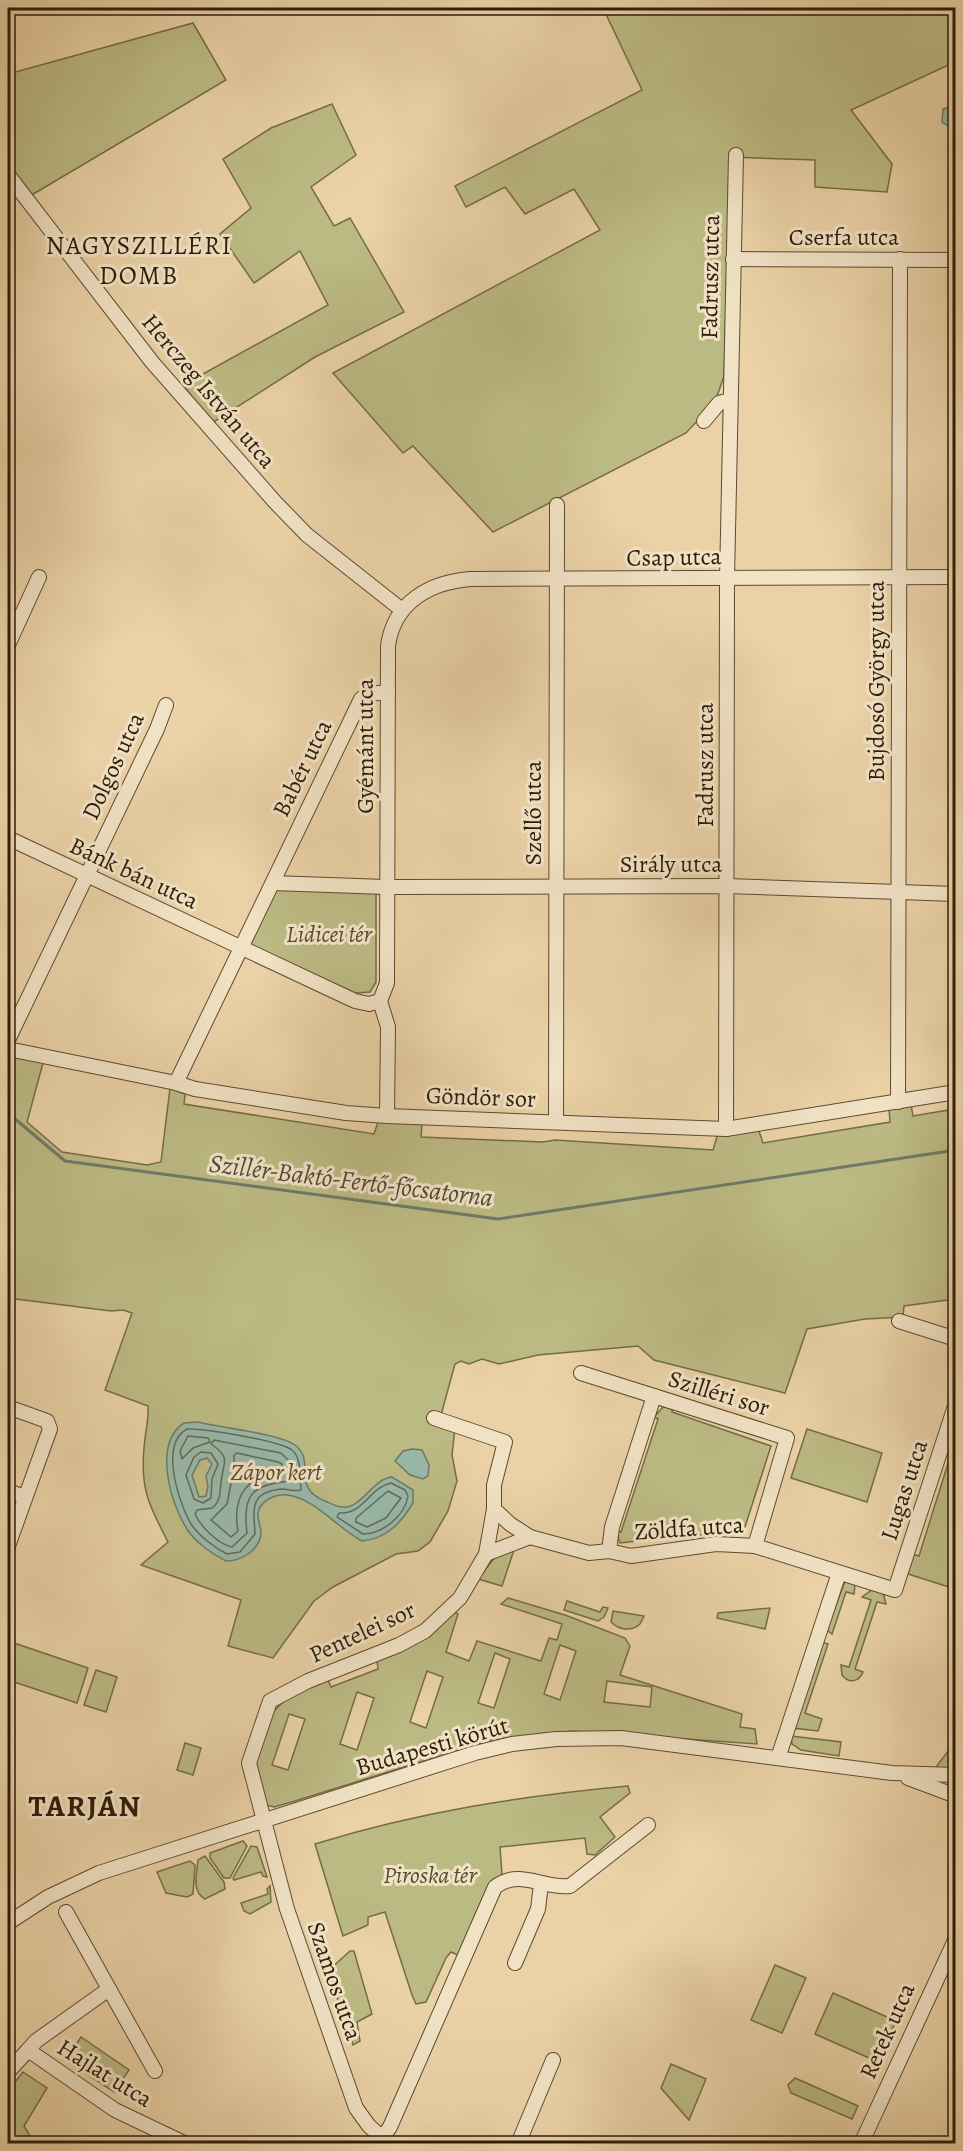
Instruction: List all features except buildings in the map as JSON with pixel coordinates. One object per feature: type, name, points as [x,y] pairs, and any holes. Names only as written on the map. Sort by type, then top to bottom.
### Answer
[{"type":"street","name":"Fadrusz utca","points":[[726,1129],[727,579],[736,155]]},
{"type":"street","name":"Herczeg István utca","points":[[8,175],[152,362],[275,502],[307,535],[402,610]]},
{"type":"street","name":"Cserfa utca","points":[[732,259],[956,260]]},
{"type":"street","name":"Bujdosó György utca","points":[[898,1102],[900,259]]},
{"type":"street","points":[[704,420],[719,403],[730,400]]},
{"type":"street","name":"Szellő utca","points":[[556,1122],[557,505]]},
{"type":"street","points":[[8,645],[39,577]]},
{"type":"street","name":"Csap utca","points":[[402,610],[429,588],[450,581],[956,577]]},
{"type":"street","name":"Gyémánt utca","points":[[386,887],[389,638],[392,626],[402,610]]},
{"type":"street","name":"Babér utca","points":[[273,883],[361,699],[369,694],[388,692]]},
{"type":"street","name":"Dolgos utca","points":[[8,1040],[157,729],[165,705]]},
{"type":"street","name":"Bánk bán utca","points":[[8,838],[240,948]]},
{"type":"street","points":[[176,1083],[273,883],[386,887],[387,983],[380,1001],[388,1027],[387,1116]]},
{"type":"street","name":"Sirály utca","points":[[386,887],[727,886],[956,894]]},
{"type":"street","points":[[240,948],[354,1001],[369,1005],[380,1001]]},
{"type":"street","name":"Göndör sor","points":[[8,1049],[176,1083],[195,1089],[346,1113],[387,1116],[726,1129],[956,1092]]},
{"type":"street","points":[[899,1321],[956,1339]]},
{"type":"street","name":"Szilléri sor","points":[[581,1373],[787,1438],[755,1546]]},
{"type":"street","name":"Zöldfa utca","points":[[609,1551],[612,1527],[654,1396]]},
{"type":"street","name":"Lugas utca","points":[[895,1590],[956,1403]]},
{"type":"street","points":[[8,1407],[50,1424],[8,1546]]},
{"type":"street","name":"Pentelei sor","points":[[264,1820],[249,1763],[270,1701],[308,1681],[399,1645],[425,1631],[460,1598],[486,1554],[494,1509],[494,1485],[505,1442],[434,1418]]},
{"type":"street","points":[[8,1491],[25,1497]]},
{"type":"street","name":"Zöldfa utca","points":[[494,1509],[510,1524],[530,1537],[589,1553],[609,1551],[632,1556],[716,1544],[755,1546],[895,1590]]},
{"type":"street","points":[[486,1554],[530,1537]]},
{"type":"street","points":[[778,1758],[839,1573]]},
{"type":"street","name":"Budapesti körút","points":[[8,1923],[48,1897],[99,1873],[475,1753],[512,1744],[556,1739],[621,1738],[892,1773],[956,1775]]},
{"type":"street","name":"Budapesti körút","points":[[892,1773],[956,1796]]},
{"type":"street","name":"Szamos utca","points":[[264,1820],[290,1919],[356,2108],[386,2141]]},
{"type":"street","points":[[386,2141],[489,1896],[495,1887],[510,1878],[527,1878],[541,1884],[558,1887],[570,1886],[648,1825]]},
{"type":"street","points":[[515,1963],[538,1909],[541,1884]]},
{"type":"street","points":[[66,1912],[155,2072]]},
{"type":"street","name":"Retek utca","points":[[861,2144],[954,1946]]},
{"type":"street","points":[[28,2050],[36,2041],[109,1989]]},
{"type":"street","name":"Hajlat utca","points":[[8,2072],[28,2050],[115,2110],[186,2144]]},
{"type":"street","points":[[518,2144],[553,2060]]},
{"type":"green space","points":[[603,8],[955,8],[955,62],[851,110],[892,164],[887,192],[815,187],[815,160],[730,157],[724,376],[715,402],[686,433],[493,532],[413,446],[403,453],[333,373],[600,230],[574,189],[525,214],[505,187],[466,207],[455,186],[642,90]]},
{"type":"green space","points":[[193,23],[226,80],[30,196],[8,175],[8,74]]},
{"type":"green space","points":[[332,104],[356,155],[311,187],[334,226],[350,218],[404,312],[315,357],[212,423],[183,385],[328,305],[300,251],[254,283],[220,234],[251,208],[223,159],[271,128]]},
{"type":"green space","name":"Lidicei tér","points":[[277,887],[376,892],[376,982],[370,992],[355,993],[247,945]]},
{"type":"green space","name":"Zápor kert","points":[[8,1053],[46,1060],[43,1063],[27,1122],[62,1152],[147,1165],[161,1162],[170,1088],[185,1094],[184,1104],[374,1134],[378,1122],[422,1123],[421,1137],[543,1142],[555,1140],[713,1150],[718,1133],[759,1131],[763,1143],[890,1122],[889,1108],[911,1104],[913,1116],[955,1109],[955,1299],[904,1306],[903,1317],[865,1319],[807,1329],[785,1393],[654,1360],[638,1346],[538,1355],[499,1364],[482,1359],[469,1364],[461,1361],[455,1364],[441,1415],[456,1419],[452,1455],[457,1481],[448,1511],[430,1542],[418,1551],[396,1554],[333,1587],[314,1601],[273,1658],[228,1646],[241,1600],[141,1565],[168,1542],[151,1508],[145,1487],[143,1463],[148,1406],[105,1390],[132,1313],[123,1310],[111,1311],[8,1298]]},
{"type":"green space","points":[[673,1406],[672,1412],[771,1446],[743,1533],[691,1535],[620,1543],[616,1531],[621,1532],[658,1419],[654,1417],[663,1407]]},
{"type":"green space","points":[[807,1429],[882,1453],[867,1502],[791,1478]]},
{"type":"green space","points":[[955,1441],[955,1589],[905,1573],[912,1554],[919,1556]]},
{"type":"green space","points":[[515,1547],[502,1586],[478,1579],[495,1557]]},
{"type":"green space","points":[[845,1581],[855,1584],[854,1594],[846,1592],[832,1634],[827,1630]]},
{"type":"green space","points":[[873,1589],[883,1592],[886,1604],[877,1602],[855,1669],[863,1672],[859,1678],[851,1681],[842,1675],[841,1665],[849,1667],[871,1600],[862,1597]]},
{"type":"green space","points":[[508,1598],[565,1615],[625,1638],[630,1646],[620,1675],[742,1714],[740,1727],[755,1729],[757,1744],[573,1731],[491,1740],[295,1801],[274,1807],[267,1805],[255,1763],[272,1713],[289,1696],[328,1680],[331,1687],[378,1669],[377,1660],[454,1612],[458,1614],[446,1652],[469,1661],[477,1641],[541,1661],[549,1638],[557,1640],[562,1624],[501,1604]],"holes":[[[560,1645],[576,1651],[560,1700],[544,1694]],[[495,1653],[510,1659],[494,1708],[478,1703]],[[427,1671],[443,1677],[426,1728],[410,1722]],[[607,1681],[652,1687],[650,1707],[604,1702]],[[357,1692],[374,1698],[357,1750],[340,1744]],[[289,1714],[305,1719],[288,1770],[272,1765]]]},
{"type":"green space","points":[[567,1601],[600,1612],[603,1607],[608,1608],[604,1617],[598,1621],[564,1610]]},
{"type":"green space","points":[[770,1608],[765,1629],[717,1618],[718,1613]]},
{"type":"green space","points":[[613,1611],[644,1616],[636,1627],[625,1629],[611,1622]]},
{"type":"green space","points":[[11,1642],[88,1668],[77,1703],[8,1680],[8,1652]]},
{"type":"green space","points":[[821,1642],[828,1644],[805,1713],[822,1719],[818,1731],[793,1728]]},
{"type":"green space","points":[[96,1670],[117,1677],[106,1712],[84,1705]]},
{"type":"green space","points":[[791,1736],[841,1742],[839,1756],[801,1750],[792,1744]]},
{"type":"green space","points":[[955,1742],[955,1768],[935,1772],[936,1767]]},
{"type":"green space","points":[[185,1743],[201,1748],[193,1775],[177,1770]]},
{"type":"green space","name":"Piroska tér","points":[[628,1786],[630,1793],[600,1817],[615,1837],[595,1855],[587,1854],[585,1838],[500,1847],[502,1875],[489,1888],[460,1956],[451,1952],[446,1958],[426,2002],[416,2004],[385,1912],[368,1917],[368,1925],[343,1936],[315,1844],[431,1814],[509,1800]]},
{"type":"green space","points":[[243,1841],[247,1846],[230,1878],[224,1878],[210,1858],[210,1853]]},
{"type":"green space","points":[[251,1846],[257,1847],[267,1877],[261,1872],[234,1880],[233,1878]]},
{"type":"green space","points":[[205,1856],[224,1882],[225,1889],[205,1899],[198,1892],[196,1882],[198,1860]]},
{"type":"green space","points":[[190,1861],[195,1865],[193,1894],[187,1897],[166,1893],[157,1872]]},
{"type":"green space","points":[[270,1886],[271,1902],[250,1914],[244,1911],[241,1903],[268,1894],[267,1889]]},
{"type":"green space","points":[[350,1951],[354,1951],[372,2014],[357,2022],[360,2041],[353,2045],[328,1971]]},
{"type":"green space","points":[[775,1965],[806,1978],[782,2033],[751,2020]]},
{"type":"green space","points":[[833,1993],[896,2021],[878,2062],[815,2034]]},
{"type":"green space","points":[[81,2037],[129,2070],[114,2092],[66,2060]]},
{"type":"green space","points":[[671,2064],[706,2079],[689,2120],[661,2088]]},
{"type":"green space","points":[[23,2072],[47,2088],[24,2126],[30,2136],[26,2143],[15,2143],[8,2138],[8,2091]]},
{"type":"green space","points":[[795,2078],[858,2106],[852,2119],[791,2093],[788,2085]]},
{"type":"water","points":[[956,105],[955,131],[942,122],[943,109]]},
{"type":"water","points":[[197,1422],[248,1431],[276,1437],[295,1445],[304,1459],[306,1482],[309,1489],[315,1495],[336,1506],[349,1506],[355,1503],[379,1483],[392,1477],[413,1490],[413,1503],[392,1529],[371,1540],[362,1541],[316,1507],[297,1497],[287,1495],[274,1497],[265,1501],[259,1508],[261,1535],[253,1550],[243,1557],[226,1561],[204,1547],[190,1534],[170,1489],[167,1458],[169,1444],[175,1432],[184,1423]],"holes":[[[207,1458],[212,1464],[206,1476],[208,1486],[206,1496],[199,1497],[192,1475],[200,1460]]]},
{"type":"water","points":[[422,1450],[429,1465],[428,1476],[423,1479],[410,1475],[395,1461],[403,1451]]},
{"type":"waterway","name":"Szillér-Baktó-Fertő-főcsatorna","points":[[8,1113],[65,1161],[498,1219],[956,1150]]},
{"type":"district","name":"NAGYSZILLÉRI DOMB","points":[[139,260]]},
{"type":"district","name":"TARJÁN","points":[[85,1806]]}]
